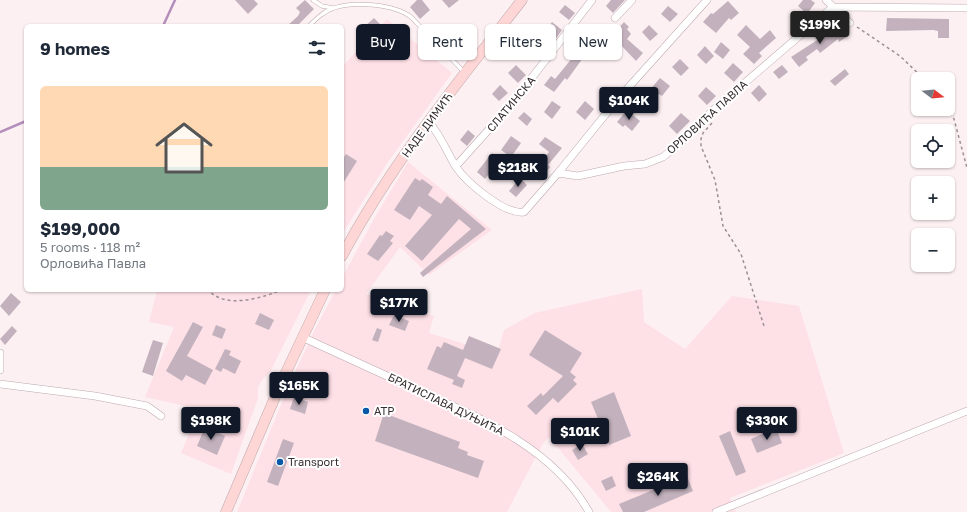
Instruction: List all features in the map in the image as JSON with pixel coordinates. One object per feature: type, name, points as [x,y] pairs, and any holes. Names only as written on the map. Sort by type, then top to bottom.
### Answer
[{"type":"main road","name":"НАДЕ ДИМИЋ","points":[[344,253],[377,195],[464,73],[522,0]]},
{"type":"main road","points":[[226,512],[302,337],[324,292]]},
{"type":"street","name":"СЛАТИНСКА","points":[[456,166],[514,101],[592,0]]},
{"type":"street","points":[[615,18],[632,0]]},
{"type":"street","points":[[429,122],[436,130],[462,175],[484,194],[510,211],[520,212],[527,209],[618,99],[707,0]]},
{"type":"street","points":[[826,0],[850,23]]},
{"type":"street","points":[[833,7],[967,8]]},
{"type":"street","name":"ОРЛОВИЋА ПАВЛА","points":[[558,173],[578,176],[624,166],[645,164],[662,157],[678,145],[718,106],[833,7]]},
{"type":"street","name":"БРАТИСЛАВА ДУЊИЋА","points":[[302,337],[468,413],[505,432],[530,448],[559,473],[580,497],[589,512]]},
{"type":"street","points":[[0,353],[0,370]]},
{"type":"street","points":[[0,384],[117,400],[147,406],[161,416]]},
{"type":"street","points":[[716,512],[967,411]]},
{"type":"lane","points":[[313,0],[322,6],[333,8]]},
{"type":"lane","points":[[311,24],[319,16],[333,8],[344,5],[378,6],[404,12],[464,73]]},
{"type":"path","points":[[850,23],[900,56],[917,72]]},
{"type":"path","points":[[952,116],[967,168]]},
{"type":"path","points":[[716,118],[703,133],[701,138],[701,146],[715,180],[723,226],[741,254],[764,326]]},
{"type":"path","points":[[210,292],[220,298],[232,301],[276,292]]},
{"type":"shaded area","points":[[387,19],[393,24],[382,24]]},
{"type":"shaded area","points":[[410,38],[418,45],[418,60],[436,60],[452,73],[388,162],[344,231],[344,65],[356,52],[356,60],[410,60]]},
{"type":"shaded area","points":[[408,162],[492,230],[429,275],[400,247],[366,294],[434,316],[429,333],[497,354],[504,330],[535,313],[642,289],[644,322],[685,349],[732,296],[799,306],[844,453],[730,498],[736,512],[611,512],[549,437],[542,445],[507,512],[237,512],[290,383],[314,331],[335,292],[344,292],[344,274],[374,219]]},
{"type":"shaded area","points":[[156,292],[310,292],[270,372],[262,380],[258,387],[258,398],[231,474],[181,453],[199,409],[145,397],[174,327],[149,322]]},
{"type":"building","points":[[235,0],[254,0],[258,4],[248,14]]},
{"type":"building","points":[[305,0],[314,9],[299,24],[289,24],[300,12],[296,8]]},
{"type":"building","points":[[417,0],[422,0],[430,10],[420,19],[410,7]]},
{"type":"building","points":[[442,0],[459,0],[449,8]]},
{"type":"building","points":[[611,0],[625,0],[613,13],[606,6]]},
{"type":"building","points":[[803,0],[811,0],[815,3],[807,14],[798,6]]},
{"type":"building","points":[[728,1],[739,13],[731,20],[729,18],[716,33],[703,22],[711,13],[713,14]]},
{"type":"building","points":[[565,5],[575,13],[569,20],[559,12]]},
{"type":"building","points":[[668,6],[678,14],[670,22],[661,14]]},
{"type":"building","points":[[374,18],[380,24],[367,24]]},
{"type":"building","points":[[887,18],[949,19],[949,38],[938,38],[938,31],[933,30],[886,31]]},
{"type":"building","points":[[624,22],[629,27],[627,29],[631,34],[627,39],[643,53],[636,61],[622,46],[622,24]]},
{"type":"building","points":[[556,25],[562,30],[556,39]]},
{"type":"building","points":[[649,25],[658,34],[650,41],[642,32]]},
{"type":"building","points":[[746,25],[760,39],[770,30],[776,38],[759,53],[762,56],[754,64],[743,54],[750,47],[737,35]]},
{"type":"building","points":[[839,26],[841,30],[844,28],[849,35],[839,42],[838,39],[820,53],[817,49],[806,57],[808,60],[799,67],[791,57]]},
{"type":"building","points":[[721,42],[730,50],[723,59],[714,52]]},
{"type":"building","points":[[705,46],[714,56],[706,64],[697,55]]},
{"type":"building","points":[[680,59],[689,68],[681,76],[672,67]]},
{"type":"building","points":[[571,60],[581,60],[567,80],[565,78],[554,92],[544,85],[551,76],[555,79]]},
{"type":"building","points":[[733,63],[743,72],[734,82],[724,73]]},
{"type":"building","points":[[516,65],[526,75],[518,83],[508,73]]},
{"type":"building","points":[[782,65],[788,72],[779,79],[773,72]]},
{"type":"building","points":[[845,69],[849,74],[835,86],[830,81]]},
{"type":"building","points":[[660,78],[670,86],[662,96],[659,94],[648,107],[639,99],[646,90],[648,92]]},
{"type":"building","points":[[500,85],[508,93],[499,101],[492,94]]},
{"type":"building","points":[[759,85],[767,94],[759,102],[751,93]]},
{"type":"building","points":[[706,87],[716,96],[707,105],[698,96]]},
{"type":"building","points":[[552,101],[561,107],[552,119],[544,112]]},
{"type":"building","points":[[585,101],[594,109],[585,120],[576,112]]},
{"type":"building","points":[[627,110],[640,121],[632,131],[625,125],[623,127],[617,122]]},
{"type":"building","points":[[524,112],[532,119],[527,126],[518,118]]},
{"type":"building","points":[[681,113],[690,121],[677,134],[669,126]]},
{"type":"building","points":[[468,130],[475,136],[467,146],[460,140]]},
{"type":"building","points":[[511,136],[521,143],[511,157],[501,150]]},
{"type":"building","points":[[545,137],[562,148],[548,165],[550,167],[545,174],[536,167],[549,152],[539,144]]},
{"type":"building","points":[[492,153],[500,160],[485,179],[477,172]]},
{"type":"building","points":[[346,154],[357,161],[344,182],[344,157]]},
{"type":"building","points":[[415,178],[420,181],[422,179],[433,187],[428,195],[441,204],[447,196],[486,229],[423,277],[420,273],[471,229],[459,219],[422,261],[405,246],[432,215],[419,206],[410,220],[394,210]]},
{"type":"building","points":[[520,178],[527,185],[516,197],[509,191]]},
{"type":"building","points":[[386,231],[394,236],[390,241],[393,243],[378,261],[367,254],[380,235],[382,236]]},
{"type":"building","points":[[11,293],[21,302],[9,316],[0,306]]},
{"type":"building","points":[[260,313],[274,320],[269,330],[255,324]]},
{"type":"building","points":[[394,315],[409,321],[405,331],[389,325]]},
{"type":"building","points":[[193,322],[203,327],[187,356],[213,370],[205,385],[186,375],[182,381],[166,371]]},
{"type":"building","points":[[216,325],[226,329],[222,339],[212,335]]},
{"type":"building","points":[[12,326],[17,331],[5,345],[0,339]]},
{"type":"building","points":[[377,328],[382,330],[378,342],[372,340]]},
{"type":"building","points":[[545,330],[582,353],[570,372],[576,377],[573,380],[577,384],[558,403],[553,398],[536,415],[527,406],[541,393],[543,396],[563,376],[529,355]]},
{"type":"building","points":[[469,336],[501,349],[492,369],[465,358],[457,376],[465,380],[462,388],[452,384],[454,380],[427,369],[437,346],[441,348],[444,342],[463,350]]},
{"type":"building","points":[[153,340],[163,343],[153,376],[142,372]]},
{"type":"building","points":[[225,349],[231,351],[229,355],[241,361],[235,374],[223,368],[221,372],[215,369]]},
{"type":"building","points":[[614,392],[631,436],[609,445],[591,402]]},
{"type":"building","points":[[294,397],[308,402],[305,414],[290,409]]},
{"type":"building","points":[[384,413],[460,442],[458,448],[468,452],[467,455],[484,461],[478,478],[375,441]]},
{"type":"building","points":[[205,427],[225,436],[217,455],[197,446]]},
{"type":"building","points":[[776,428],[782,443],[757,453],[751,439]]},
{"type":"building","points":[[730,431],[746,472],[736,476],[719,436]]},
{"type":"building","name":"Transport","points":[[283,439],[294,443],[278,486],[267,482]]},
{"type":"building","points":[[582,444],[588,454],[578,460],[572,450]]},
{"type":"building","points":[[612,476],[616,486],[606,491],[601,481]]},
{"type":"building","points":[[687,476],[693,491],[644,512],[623,512],[619,504]]},
{"type":"waterway","points":[[164,24],[175,0]]},
{"type":"waterway","points":[[0,132],[24,122]]},
{"type":"place","name":"ATP","points":[[366,411]]},
{"type":"place","name":"Transport","points":[[280,462]]}]
